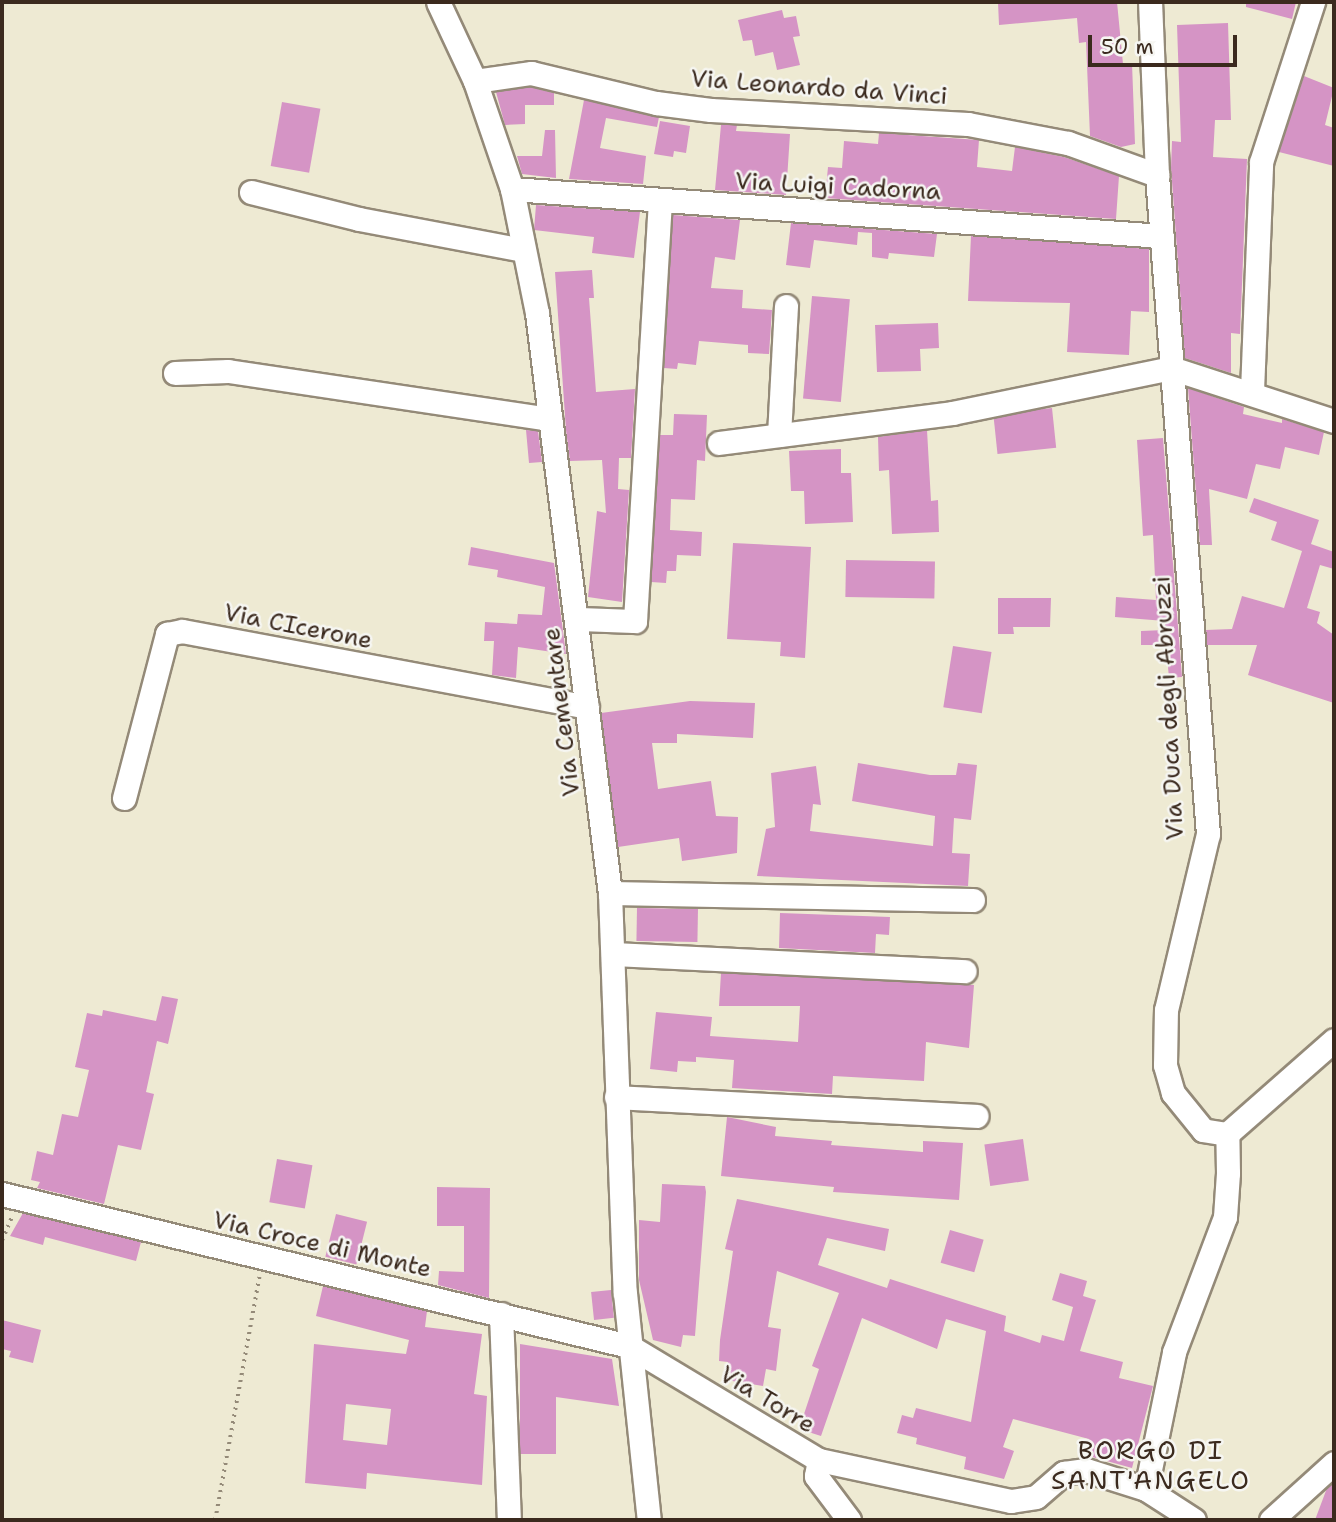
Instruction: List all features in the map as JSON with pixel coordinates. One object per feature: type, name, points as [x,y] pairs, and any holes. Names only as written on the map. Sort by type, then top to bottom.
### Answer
[{"type":"street","name":"Via Cementare","points":[[438,2],[475,81],[512,189],[537,313],[578,619],[610,893],[615,954],[616,1097],[629,1346],[649,1520]]},
{"type":"street","name":"Via Duca degli Abruzzi","points":[[1150,2],[1161,236],[1208,834],[1166,1010],[1165,1065],[1173,1093],[1203,1130],[1227,1134]]},
{"type":"street","points":[[1252,391],[1262,162],[1313,2]]},
{"type":"street","name":"Via Leonardo da Vinci","points":[[475,81],[531,73],[656,103],[711,110],[968,124],[1068,143],[1157,174]]},
{"type":"street","name":"Via Luigi Cadorna","points":[[512,189],[660,203],[1161,236]]},
{"type":"street","points":[[251,192],[383,224],[523,250]]},
{"type":"street","points":[[578,619],[635,621],[660,203]]},
{"type":"street","points":[[779,435],[786,306]]},
{"type":"street","points":[[719,443],[952,413],[1171,368],[1252,391],[1334,421]]},
{"type":"street","points":[[175,373],[228,372],[550,419]]},
{"type":"street","name":"Via CIcerone","points":[[124,798],[167,634],[182,631],[587,706]]},
{"type":"street","points":[[610,893],[973,900]]},
{"type":"street","points":[[615,954],[965,971]]},
{"type":"street","points":[[1146,1489],[1174,1352],[1225,1217],[1227,1134],[1334,1041]]},
{"type":"street","points":[[616,1097],[976,1116]]},
{"type":"street","name":"Via Croce di Monte","points":[[2,1194],[629,1346]]},
{"type":"street","points":[[501,1314],[509,1520]]},
{"type":"street","name":"Via Torre","points":[[629,1346],[819,1460],[816,1475],[849,1520]]},
{"type":"street","points":[[819,1460],[1011,1501],[1036,1497],[1073,1468],[1146,1489],[1194,1520]]},
{"type":"street","points":[[1271,1520],[1334,1463]]},
{"type":"path","points":[[215,1520],[262,1258]]},
{"type":"building","points":[[998,2],[1117,2],[1123,64],[1132,63],[1135,144],[1121,147],[1090,136],[1086,42],[1079,43],[1077,18],[999,25]]},
{"type":"building","points":[[1246,2],[1296,2],[1292,19],[1246,7]]},
{"type":"building","points":[[782,10],[784,18],[796,16],[800,36],[793,37],[800,65],[777,70],[773,52],[755,56],[752,40],[743,41],[738,20]]},
{"type":"building","points":[[1228,23],[1231,120],[1215,120],[1213,157],[1247,159],[1240,334],[1231,333],[1231,373],[1185,358],[1171,168],[1172,141],[1181,142],[1177,25]]},
{"type":"building","points":[[1304,76],[1334,88],[1325,125],[1334,128],[1334,166],[1279,152]]},
{"type":"building","points":[[530,87],[554,93],[554,105],[525,105],[525,124],[505,125],[496,92]]},
{"type":"building","points":[[584,100],[659,117],[657,127],[606,118],[600,148],[646,156],[643,184],[569,179]]},
{"type":"building","points":[[282,102],[320,109],[309,173],[271,166]]},
{"type":"building","points":[[660,121],[690,126],[686,153],[674,151],[673,157],[654,154]]},
{"type":"building","points":[[721,125],[737,125],[736,131],[790,134],[786,195],[715,190]]},
{"type":"building","points":[[545,130],[555,130],[556,178],[522,174],[517,156],[542,156]]},
{"type":"building","points":[[879,133],[979,140],[977,167],[1012,171],[1015,147],[1064,157],[1119,176],[1116,219],[825,198],[828,167],[842,168],[844,141],[878,144]]},
{"type":"building","points":[[536,205],[640,212],[634,258],[592,253],[594,237],[534,230]]},
{"type":"building","points":[[673,215],[740,220],[735,260],[715,257],[711,288],[743,290],[742,308],[772,310],[769,354],[748,353],[748,345],[699,341],[696,365],[678,363],[677,369],[664,368]]},
{"type":"building","points":[[791,223],[937,234],[934,257],[889,253],[888,259],[872,257],[872,233],[858,232],[857,245],[814,240],[810,268],[786,265]]},
{"type":"building","points":[[971,236],[1149,249],[1149,312],[1131,311],[1129,355],[1067,352],[1070,303],[968,301]]},
{"type":"building","points":[[592,270],[594,298],[589,298],[596,392],[635,389],[631,458],[619,458],[618,489],[629,490],[622,602],[588,597],[597,511],[606,513],[602,460],[570,461],[566,430],[555,272]]},
{"type":"building","points":[[812,296],[850,299],[841,402],[803,399]]},
{"type":"building","points":[[938,323],[939,348],[920,349],[921,371],[877,372],[875,325]]},
{"type":"building","points":[[1188,388],[1244,407],[1243,414],[1282,423],[1282,419],[1324,432],[1319,455],[1285,447],[1280,469],[1256,464],[1247,499],[1209,489],[1212,545],[1200,545]]},
{"type":"building","points":[[1052,408],[1056,448],[998,454],[993,414]]},
{"type":"building","points":[[674,414],[707,415],[705,461],[697,460],[695,500],[671,499],[670,530],[702,532],[701,556],[677,555],[676,571],[667,571],[666,583],[651,582],[660,435],[673,435]]},
{"type":"building","points":[[526,430],[538,431],[542,462],[529,463]]},
{"type":"building","points":[[927,430],[931,501],[938,500],[939,532],[892,534],[889,470],[879,471],[878,437]]},
{"type":"building","points":[[1163,438],[1182,677],[1169,678],[1166,645],[1141,645],[1141,631],[1165,630],[1165,621],[1115,617],[1116,597],[1156,600],[1153,535],[1143,536],[1137,440]]},
{"type":"building","points":[[841,449],[841,473],[851,473],[853,522],[805,524],[804,491],[791,491],[789,451]]},
{"type":"building","points":[[1254,498],[1319,520],[1311,544],[1334,552],[1334,569],[1320,565],[1307,608],[1320,612],[1317,623],[1334,635],[1334,703],[1248,675],[1257,645],[1207,645],[1206,630],[1232,629],[1242,596],[1284,608],[1302,551],[1271,540],[1277,522],[1249,512]]},
{"type":"building","points":[[733,543],[811,547],[805,658],[780,656],[781,642],[727,639]]},
{"type":"building","points":[[471,547],[554,563],[566,654],[518,647],[516,678],[492,675],[494,641],[484,641],[485,622],[517,624],[518,614],[542,615],[545,587],[497,577],[498,570],[468,565]]},
{"type":"building","points":[[846,560],[935,562],[934,599],[845,597]]},
{"type":"building","points":[[998,598],[1051,598],[1050,627],[1013,627],[1014,634],[998,634]]},
{"type":"building","points":[[953,646],[992,652],[982,713],[943,707]]},
{"type":"building","points":[[690,701],[755,703],[753,738],[677,734],[677,743],[652,743],[658,789],[711,781],[716,816],[738,817],[737,853],[682,861],[679,838],[618,847],[601,713]]},
{"type":"building","points":[[858,763],[930,775],[956,775],[958,763],[977,765],[971,820],[954,818],[952,853],[970,854],[968,886],[757,876],[766,829],[775,827],[771,773],[816,766],[821,805],[813,804],[810,831],[933,846],[935,816],[852,801]]},
{"type":"building","points":[[637,908],[698,909],[697,942],[636,941]]},
{"type":"building","points":[[780,913],[890,917],[889,935],[876,934],[875,953],[779,948]]},
{"type":"building","points":[[721,973],[974,985],[969,1048],[926,1042],[924,1081],[833,1076],[832,1094],[732,1088],[734,1060],[696,1057],[696,1062],[678,1061],[677,1072],[650,1069],[656,1012],[712,1017],[710,1036],[798,1042],[800,1006],[719,1006]]},
{"type":"building","points":[[162,996],[178,999],[168,1044],[157,1041],[146,1092],[154,1094],[141,1150],[118,1145],[104,1204],[37,1188],[40,1182],[31,1180],[37,1151],[53,1155],[62,1114],[78,1117],[89,1070],[75,1067],[87,1013],[102,1016],[103,1010],[156,1021]]},
{"type":"building","points":[[727,1117],[776,1127],[775,1136],[832,1141],[831,1145],[923,1152],[923,1141],[963,1143],[959,1200],[833,1192],[834,1187],[721,1176]]},
{"type":"building","points":[[1023,1139],[1029,1181],[990,1186],[984,1144]]},
{"type":"building","points":[[277,1159],[312,1165],[305,1209],[269,1202]]},
{"type":"building","points":[[662,1184],[705,1186],[706,1192],[695,1336],[683,1335],[681,1347],[653,1340],[639,1280],[639,1220],[660,1222]]},
{"type":"building","points":[[437,1187],[490,1188],[489,1298],[438,1285],[439,1271],[464,1272],[464,1226],[437,1226]]},
{"type":"building","points":[[737,1199],[889,1229],[885,1251],[827,1238],[818,1265],[887,1288],[890,1279],[1006,1316],[1004,1331],[1040,1343],[1042,1335],[1064,1341],[1073,1307],[1052,1300],[1060,1273],[1087,1281],[1083,1296],[1096,1300],[1080,1351],[1123,1362],[1119,1378],[1153,1386],[1132,1468],[1085,1455],[1089,1439],[1013,1419],[1003,1447],[1014,1451],[1004,1479],[964,1469],[966,1457],[916,1444],[917,1438],[897,1433],[902,1415],[913,1418],[916,1408],[971,1422],[986,1331],[946,1319],[937,1349],[862,1318],[821,1436],[799,1429],[819,1369],[812,1366],[839,1293],[777,1271],[768,1327],[781,1329],[776,1371],[766,1369],[763,1386],[726,1380],[728,1362],[719,1361],[720,1340],[733,1251],[725,1249]]},
{"type":"building","points":[[23,1213],[141,1242],[136,1261],[45,1237],[43,1245],[10,1236]]},
{"type":"building","points":[[336,1214],[367,1222],[356,1264],[325,1257]]},
{"type":"building","points":[[950,1230],[984,1240],[974,1272],[941,1263]]},
{"type":"building","points":[[323,1286],[427,1311],[425,1327],[482,1334],[474,1394],[487,1396],[482,1485],[367,1473],[366,1489],[305,1483],[314,1344],[406,1354],[409,1340],[316,1316]],"holes":[[[346,1404],[391,1409],[387,1445],[343,1440]]]},
{"type":"building","points":[[611,1290],[614,1318],[594,1320],[591,1292]]},
{"type":"building","points":[[2,1320],[41,1330],[33,1363],[9,1357],[11,1351],[2,1349]]},
{"type":"building","points":[[520,1344],[612,1359],[619,1406],[556,1397],[556,1454],[520,1454]]},
{"type":"building","points":[[1334,1482],[1334,1520],[1315,1520],[1327,1488]]},
{"type":"district","name":"BORGO DI SANT'ANGELO","points":[[1151,1465]]}]
